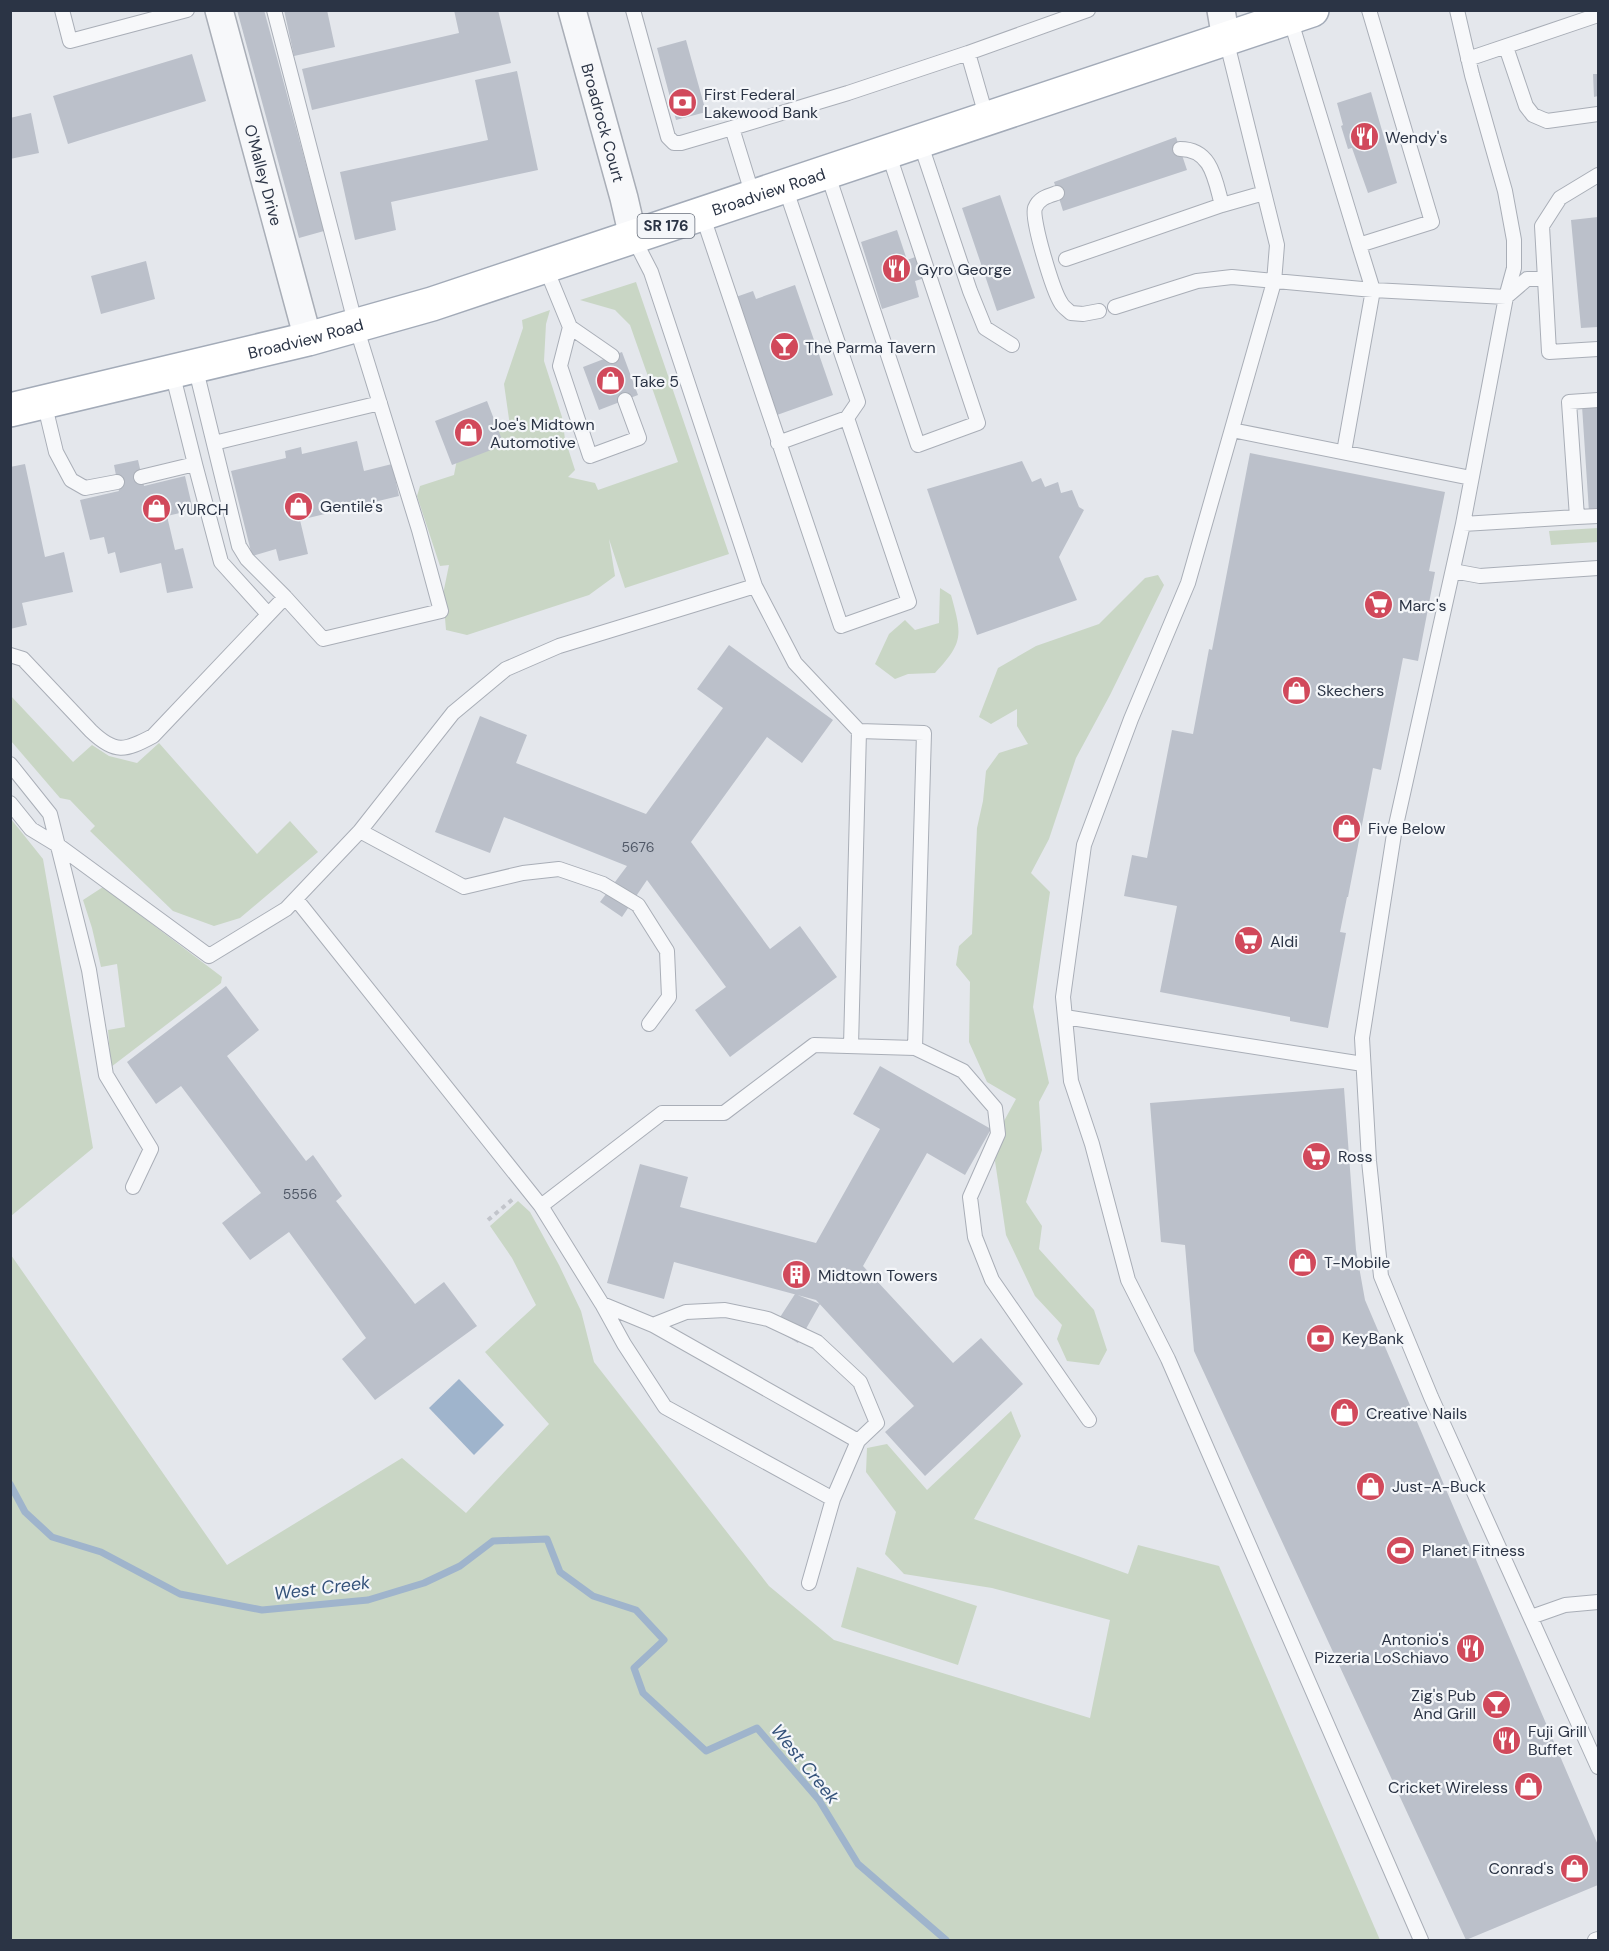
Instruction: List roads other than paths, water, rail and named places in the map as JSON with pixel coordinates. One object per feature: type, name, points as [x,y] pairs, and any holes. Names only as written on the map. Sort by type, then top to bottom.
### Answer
[{"type":"main road","name":"Broadview Road","points":[[10,410],[308,339],[432,304],[987,119],[1223,25],[1301,14]]},
{"type":"street","name":"O'Malley Drive","points":[[219,10],[308,339]]},
{"type":"street","name":"Broadrock Court","points":[[572,10],[633,237]]},
{"type":"lane","points":[[62,10],[70,41],[187,10]]},
{"type":"lane","points":[[183,369],[214,443],[239,546],[247,559],[323,639],[441,611],[357,326],[274,10]]},
{"type":"lane","points":[[633,10],[668,136],[674,142],[681,143],[848,93],[1088,10]]},
{"type":"lane","points":[[1359,245],[1432,222],[1369,10]]},
{"type":"lane","points":[[1457,10],[1504,191],[1514,240],[1514,268],[1506,297],[1463,524],[1394,834],[1362,1038],[1369,1161],[1380,1276],[1431,1397],[1599,1767]]},
{"type":"lane","points":[[1301,14],[1359,245],[1373,290],[1344,452]]},
{"type":"lane","points":[[1468,59],[1599,15]]},
{"type":"lane","points":[[1223,25],[1277,245],[1274,282],[1188,583],[1131,719],[1084,846],[1063,997],[1071,1081],[1092,1144],[1128,1280],[1168,1359],[1421,1941]]},
{"type":"lane","points":[[1506,47],[1526,106],[1533,115],[1547,121],[1599,114]]},
{"type":"lane","points":[[968,53],[987,119]]},
{"type":"lane","points":[[732,128],[753,197]]},
{"type":"lane","points":[[920,142],[970,291],[985,328],[1012,345]]},
{"type":"lane","points":[[1180,149],[1192,149],[1208,161],[1222,205]]},
{"type":"lane","points":[[827,172],[918,445],[978,423],[888,152]]},
{"type":"lane","points":[[1599,175],[1560,198],[1542,226],[1550,352],[1599,349]]},
{"type":"lane","points":[[778,443],[847,418],[858,402],[785,187]]},
{"type":"lane","points":[[1057,193],[1041,199],[1034,209],[1035,226],[1060,303],[1071,313],[1083,314],[1099,311]]},
{"type":"lane","points":[[1066,259],[1222,205],[1264,193]]},
{"type":"lane","points":[[702,214],[841,626],[909,602],[847,418]]},
{"type":"lane","points":[[633,237],[651,272],[755,586],[795,663],[859,731],[851,1046]]},
{"type":"lane","points":[[545,266],[570,327],[612,356]]},
{"type":"lane","points":[[1115,307],[1197,281],[1232,277],[1373,290],[1506,297],[1527,279],[1545,279]]},
{"type":"lane","points":[[570,327],[560,366],[590,456],[639,438],[625,400]]},
{"type":"lane","points":[[183,369],[195,464],[221,562],[268,614]]},
{"type":"lane","points":[[1577,517],[1569,402],[1599,400]]},
{"type":"lane","points":[[44,402],[56,452],[71,480],[85,488],[117,482]]},
{"type":"lane","points":[[214,443],[380,403]]},
{"type":"lane","points":[[1232,430],[1471,478]]},
{"type":"lane","points":[[141,477],[195,464]]},
{"type":"lane","points":[[1463,524],[1599,516]]},
{"type":"lane","points":[[1453,571],[1480,576],[1599,568]]},
{"type":"lane","points":[[10,803],[31,829],[59,846],[209,956],[286,909],[360,831],[453,713],[506,669],[560,646],[755,586]]},
{"type":"lane","points":[[10,655],[23,658],[103,742],[118,749],[133,747],[153,736],[285,597]]},
{"type":"lane","points":[[859,731],[924,733],[915,1048]]},
{"type":"lane","points":[[10,764],[50,814],[89,970],[106,1075],[151,1149],[134,1187]]},
{"type":"lane","points":[[360,831],[464,887],[523,873],[559,869],[603,884],[638,905],[667,951],[669,997],[649,1024]]},
{"type":"lane","points":[[296,899],[541,1206],[624,1344],[665,1407],[832,1499]]},
{"type":"lane","points":[[1065,1017],[1363,1064]]},
{"type":"lane","points":[[541,1206],[662,1113],[724,1113],[814,1046],[915,1048],[963,1071],[994,1107],[998,1134],[970,1197],[975,1237],[992,1280],[1089,1420]]},
{"type":"lane","points":[[602,1304],[653,1324],[858,1441]]},
{"type":"lane","points":[[653,1324],[687,1312],[725,1310],[768,1319],[817,1342],[860,1382],[878,1423],[858,1441],[832,1499],[809,1583]]},
{"type":"lane","points":[[1531,1617],[1564,1605],[1599,1602]]},
{"type":"water","points":[[459,1379],[504,1425],[474,1455],[429,1408]]},
{"type":"waterway","name":"West Creek","points":[[10,1484],[25,1512],[52,1537],[101,1552],[180,1594],[262,1610],[368,1600],[424,1583],[460,1566],[493,1541],[547,1539],[560,1572],[593,1596],[636,1610],[664,1640],[634,1668],[643,1693],[706,1751],[757,1728],[819,1800],[858,1864],[946,1940]]},
{"type":"place","name":"First Federal Lakewood Bank","points":[[683,103]]},
{"type":"place","name":"Wendy's","points":[[1364,137]]},
{"type":"place","name":"Gyro George","points":[[896,269]]},
{"type":"place","name":"The Parma Tavern","points":[[784,347]]},
{"type":"place","name":"Take 5","points":[[611,381]]},
{"type":"place","name":"Joe's Midtown Automotive","points":[[469,433]]},
{"type":"place","name":"Gentile's","points":[[299,506]]},
{"type":"place","name":"YURCH","points":[[156,509]]},
{"type":"place","name":"Marc's","points":[[1378,605]]},
{"type":"place","name":"Skechers","points":[[1296,690]]},
{"type":"place","name":"Five Below","points":[[1347,828]]},
{"type":"place","name":"Aldi","points":[[1249,941]]},
{"type":"place","name":"Ross","points":[[1317,1156]]},
{"type":"place","name":"T-Mobile","points":[[1303,1262]]},
{"type":"place","name":"Midtown Towers","points":[[797,1275]]},
{"type":"place","name":"KeyBank","points":[[1321,1338]]},
{"type":"place","name":"Creative Nails","points":[[1345,1413]]},
{"type":"place","name":"Just-A-Buck","points":[[1371,1486]]},
{"type":"place","name":"Planet Fitness","points":[[1401,1550]]},
{"type":"place","name":"Antonio's Pizzeria LoSchiavo","points":[[1470,1648]]},
{"type":"place","name":"Zig's Pub And Grill","points":[[1497,1704]]},
{"type":"place","name":"Fuji Grill Buffet","points":[[1507,1740]]},
{"type":"place","name":"Cricket Wireless","points":[[1529,1787]]},
{"type":"place","name":"Conrad's","points":[[1575,1868]]}]
